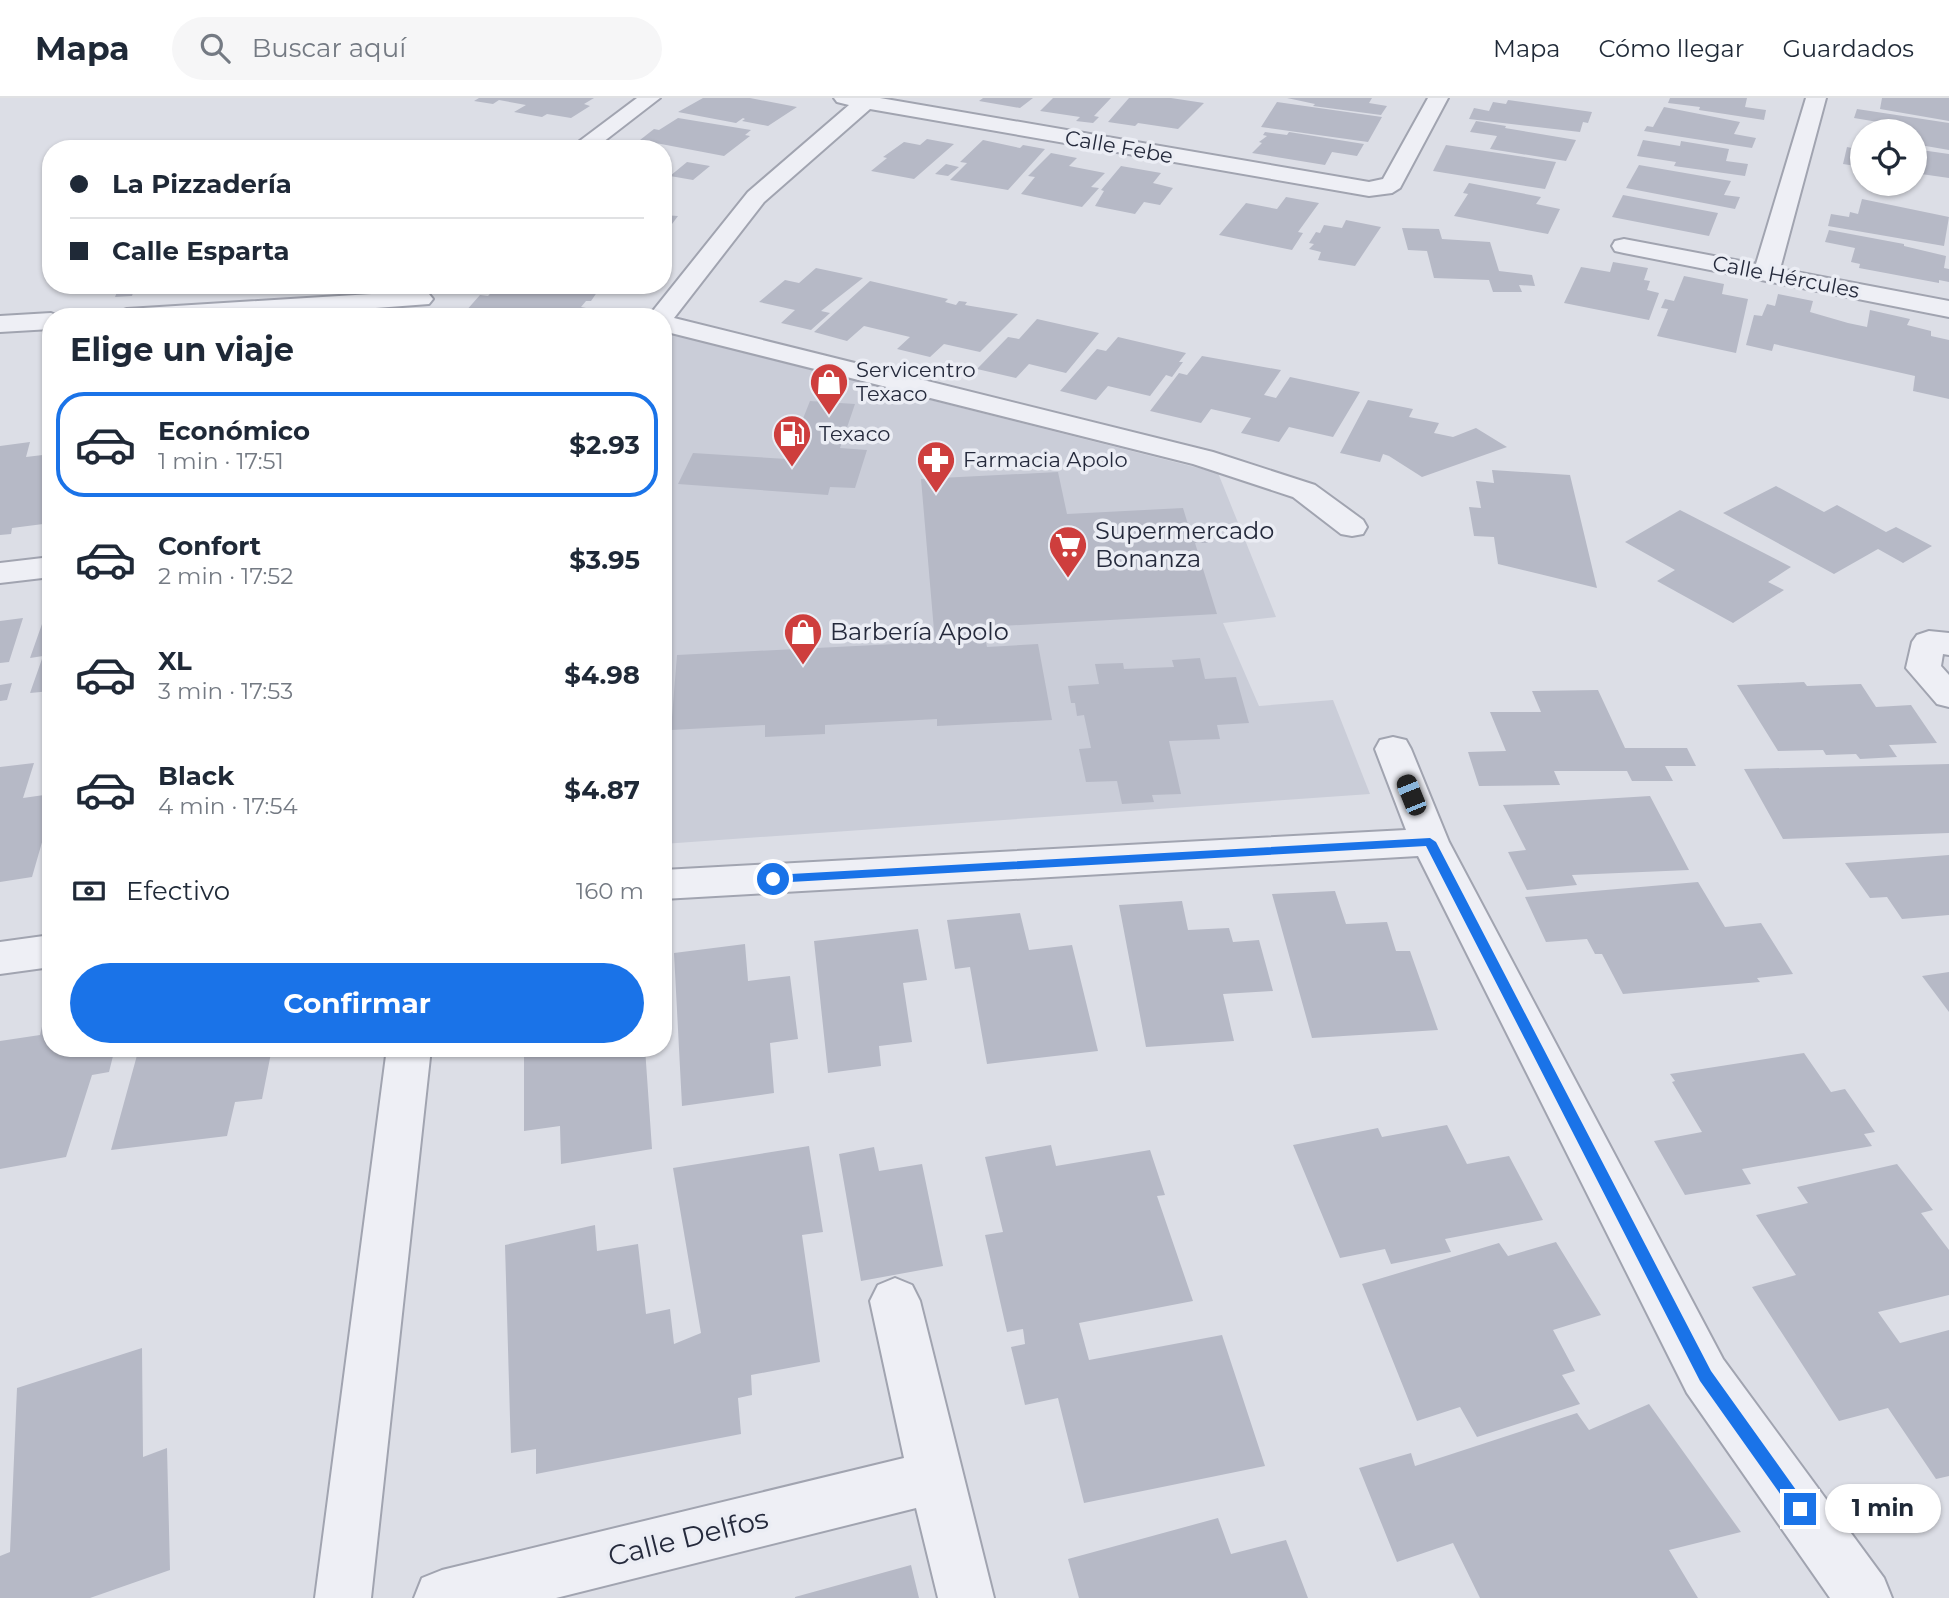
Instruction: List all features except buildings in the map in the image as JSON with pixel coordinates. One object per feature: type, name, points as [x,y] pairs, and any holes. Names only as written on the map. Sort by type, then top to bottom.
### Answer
[{"type":"street","points":[[592,140],[650,98]]},
{"type":"street","name":"Calle Febe","points":[[860,99],[1356,188],[1384,188],[1392,183],[1438,98]]},
{"type":"street","points":[[1766,273],[1816,98]]},
{"type":"street","points":[[668,308],[756,197],[860,99]]},
{"type":"street","name":"Calle Hércules","points":[[1624,246],[1949,309]]},
{"type":"street","points":[[282,308],[420,300]]},
{"type":"street","points":[[0,324],[42,322]]},
{"type":"street","points":[[672,325],[1203,458],[1304,491],[1352,527]]},
{"type":"street","points":[[0,573],[42,568]]},
{"type":"street","points":[[1949,644],[1929,642],[1923,668],[1949,696]]},
{"type":"street","points":[[1393,749],[1430,842],[1706,1376],[1864,1598]]},
{"type":"street","points":[[672,884],[1430,842]]},
{"type":"street","points":[[0,958],[42,952]]},
{"type":"street","points":[[343,1598],[408,1057]]},
{"type":"street","points":[[895,1301],[935,1477],[967,1598]]},
{"type":"street","name":"Calle Delfos","points":[[442,1598],[935,1477]]},
{"type":"shaded area","points":[[672,335],[1218,473],[1276,617],[1223,623],[1259,706],[1333,700],[1370,794],[672,843]]},
{"type":"place","name":"Servicentro Texaco","points":[[829,416]]},
{"type":"place","name":"Texaco","points":[[792,468]]},
{"type":"place","name":"Farmacia Apolo","points":[[936,494]]},
{"type":"place","name":"Supermercado Bonanza","points":[[1068,579]]},
{"type":"place","name":"Barbería Apolo","points":[[803,666]]},
{"type":"route","points":[[773,879],[1430,842],[1706,1376],[1800,1509]]}]
